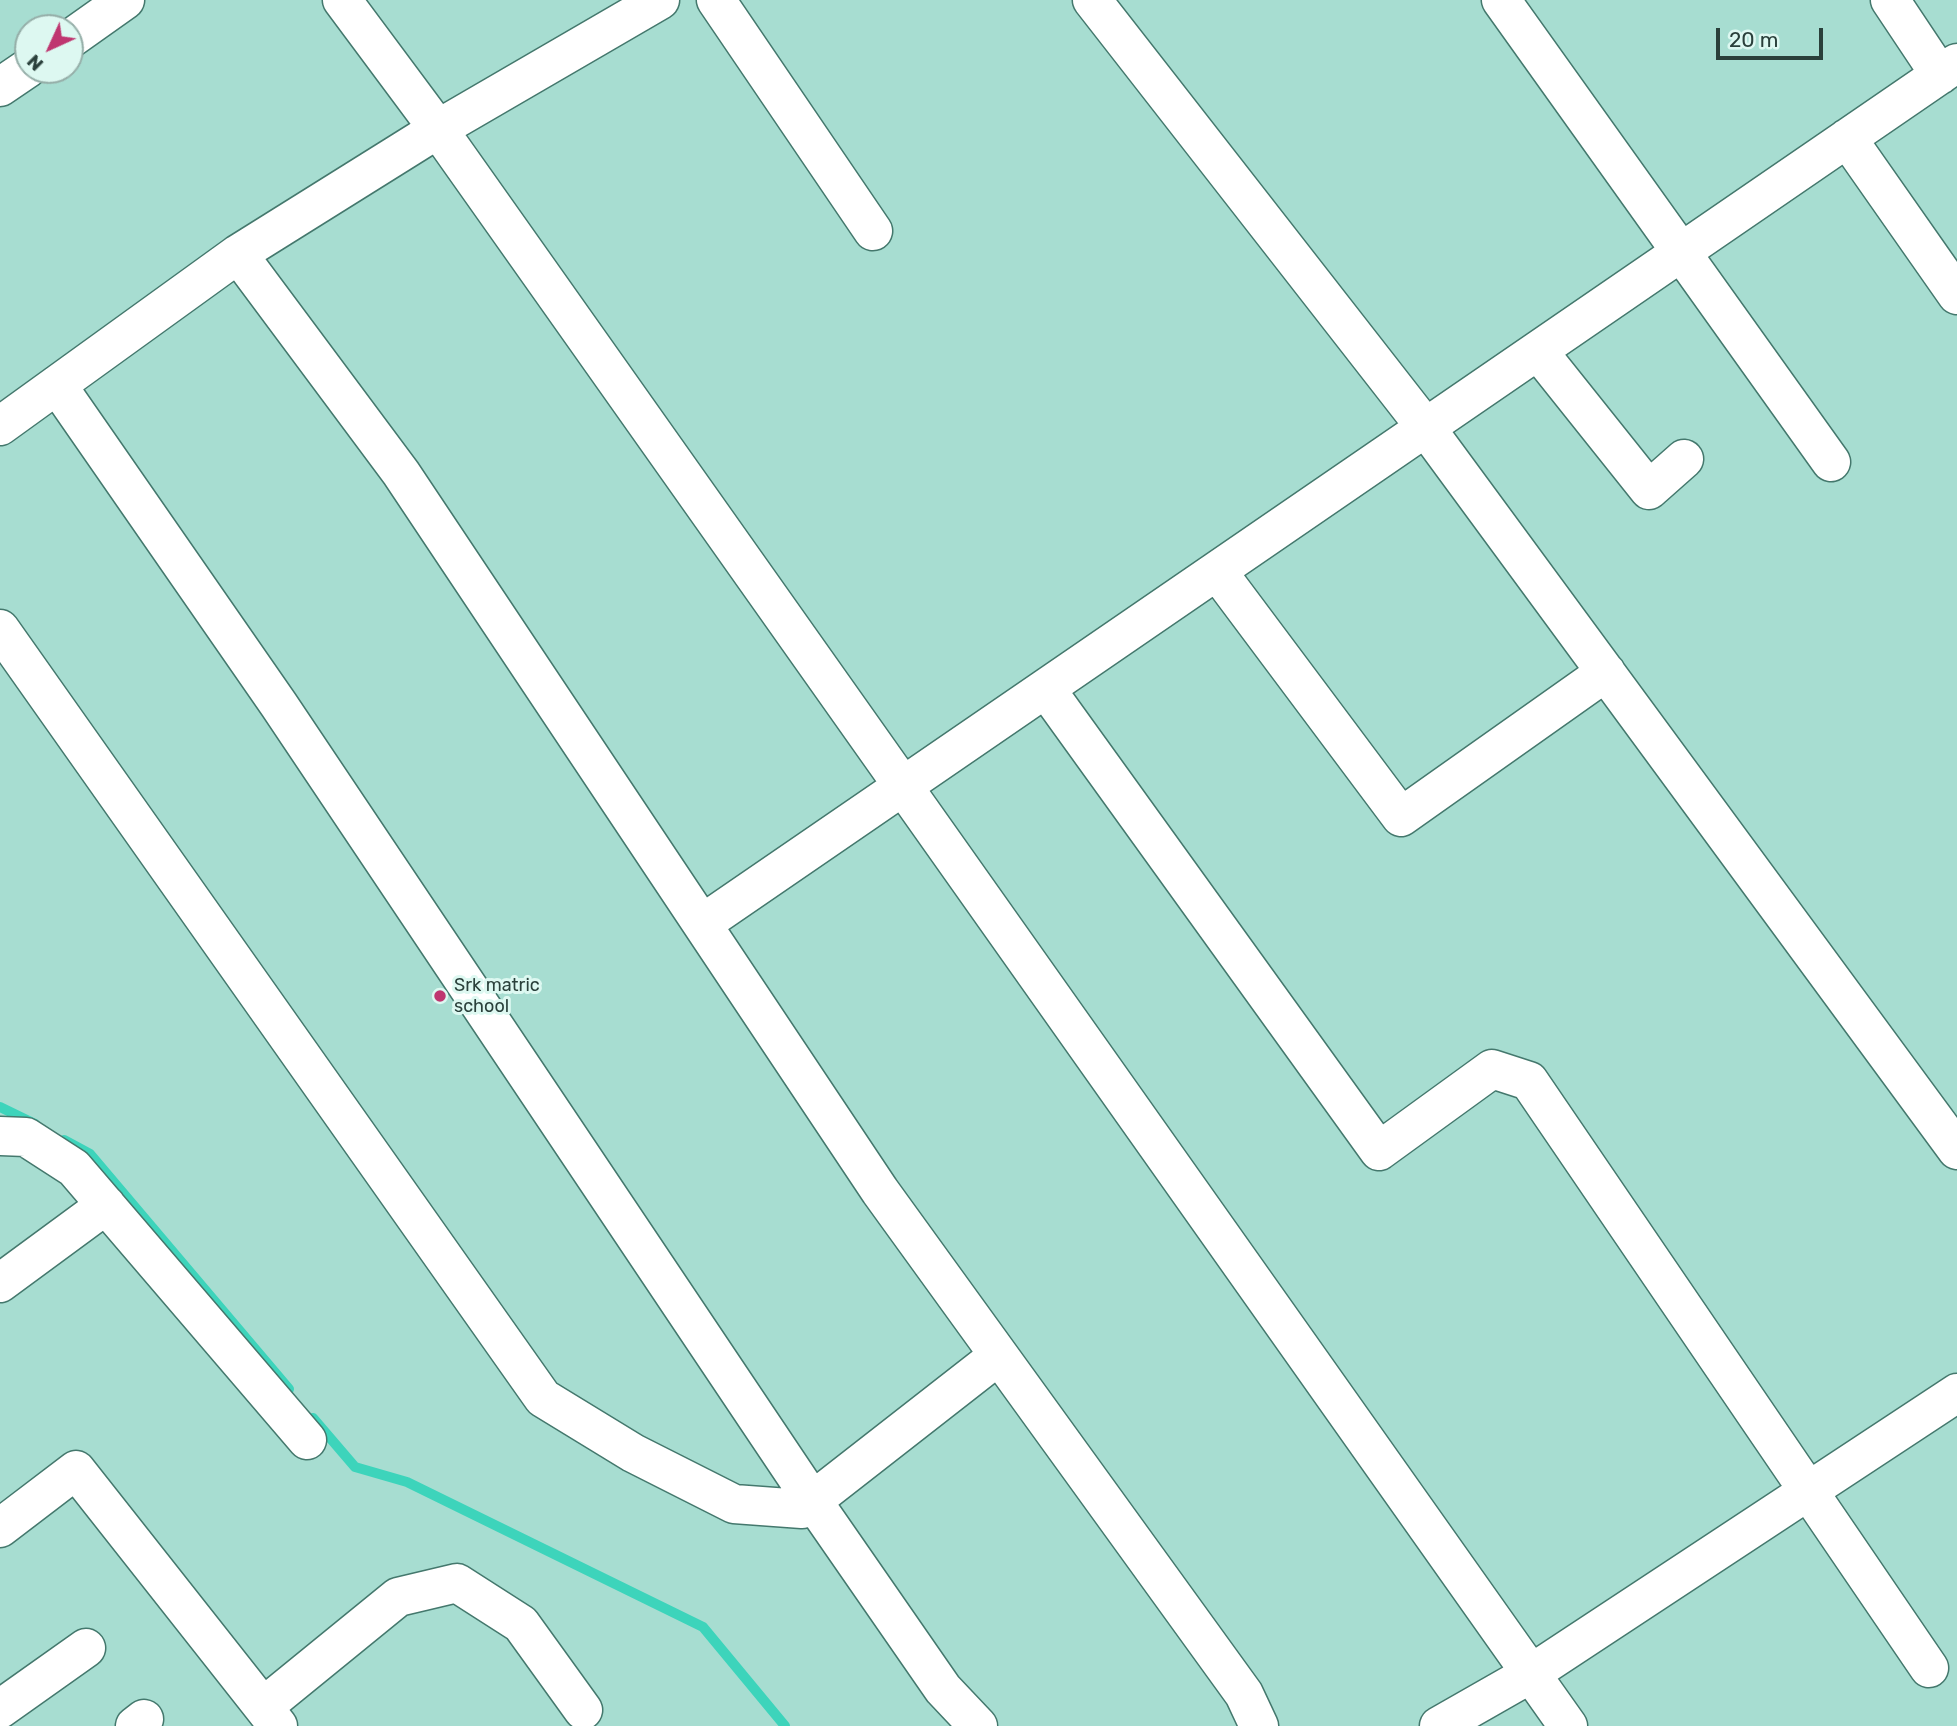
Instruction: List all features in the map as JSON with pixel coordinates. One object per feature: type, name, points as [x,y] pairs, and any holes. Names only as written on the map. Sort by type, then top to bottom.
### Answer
[{"type":"street","points":[[84,29],[125,0]]},
{"type":"street","points":[[342,0],[438,129],[1569,1726]]},
{"type":"street","points":[[0,426],[238,254],[438,129],[660,0]]},
{"type":"street","points":[[716,0],[873,231]]},
{"type":"street","points":[[1093,0],[1426,428],[1957,1150]]},
{"type":"street","points":[[1501,0],[1831,462]]},
{"type":"street","points":[[702,924],[1948,69],[1890,0]]},
{"type":"street","points":[[1847,138],[1957,295]]},
{"type":"street","points":[[238,254],[401,473],[880,1191],[1244,1694],[1259,1726]]},
{"type":"street","points":[[1538,351],[1649,490],[1684,459]]},
{"type":"street","points":[[57,385],[279,705],[812,1500],[943,1689],[978,1726]]},
{"type":"street","points":[[1217,571],[1401,817],[1606,671]]},
{"type":"street","points":[[0,629],[543,1398],[633,1453],[734,1504],[802,1508],[998,1356]]},
{"type":"street","points":[[1046,689],[1379,1151],[1492,1069],[1529,1081],[1929,1668]]},
{"type":"street","points":[[0,1136],[26,1137],[74,1168],[307,1440]]},
{"type":"street","points":[[0,1283],[106,1205]]},
{"type":"street","points":[[1439,1726],[1532,1673],[1957,1393]]},
{"type":"street","points":[[0,1528],[76,1470],[270,1716],[398,1597],[457,1583],[521,1624],[583,1710]]},
{"type":"street","points":[[0,1709],[86,1648]]},
{"type":"waterway","points":[[0,1107],[35,1124]]},
{"type":"waterway","points":[[64,1140],[90,1154],[289,1389]]},
{"type":"waterway","points":[[313,1418],[355,1467],[407,1482],[703,1627],[785,1726]]},
{"type":"place","name":"Srk matric school","points":[[440,996]]}]
